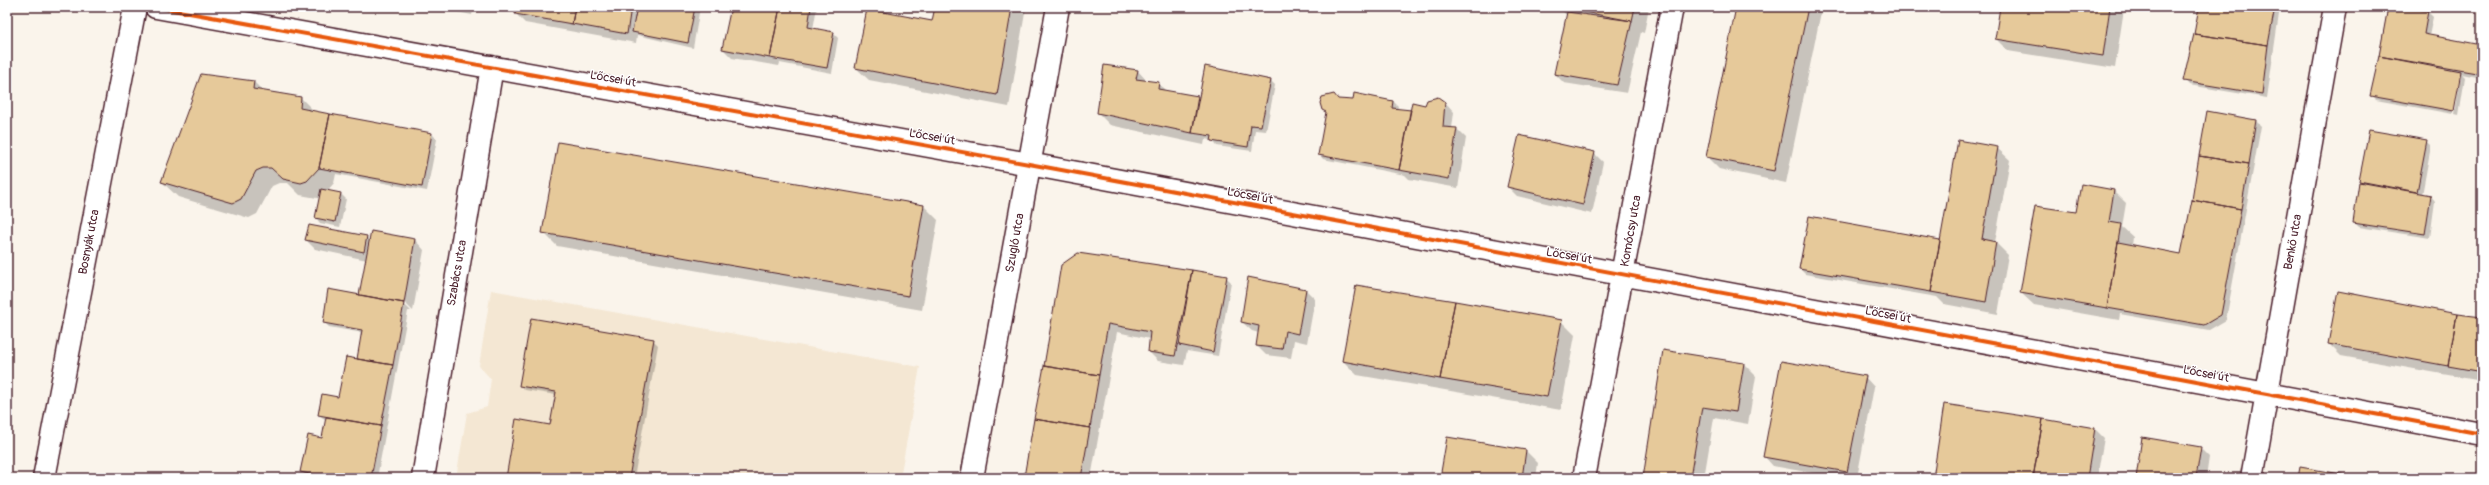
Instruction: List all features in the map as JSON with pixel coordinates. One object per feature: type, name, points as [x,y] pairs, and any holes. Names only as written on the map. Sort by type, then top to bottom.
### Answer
[{"type":"street","name":"Bosnyák utca","points":[[44,478],[135,7]]},
{"type":"street","name":"Lőcsei út","points":[[156,7],[197,11],[492,67],[1029,164],[1622,276],[2482,434]]},
{"type":"street","name":"Szugló utca","points":[[972,478],[1058,7]]},
{"type":"street","name":"Komócsy utca","points":[[1584,478],[1672,7]]},
{"type":"street","name":"Benkő utca","points":[[2252,478],[2335,7]]},
{"type":"street","name":"Szabács utca","points":[[423,478],[492,67]]},
{"type":"shaded area","points":[[491,290],[920,367],[900,478],[456,478],[467,413],[487,407],[491,379],[479,366]]},
{"type":"building","points":[[516,7],[575,7],[572,24],[515,14]]},
{"type":"building","points":[[575,7],[631,7],[627,34],[572,24]]},
{"type":"building","points":[[637,7],[695,7],[688,43],[632,32]]},
{"type":"building","points":[[731,7],[780,7],[770,58],[722,49]]},
{"type":"building","points":[[780,7],[811,7],[808,27],[834,32],[827,68],[770,58]]},
{"type":"building","points":[[935,7],[1012,7],[997,95],[855,68],[867,9],[932,21]]},
{"type":"building","points":[[1558,7],[1635,7],[1632,21]]},
{"type":"building","points":[[1736,7],[1808,7],[1774,171],[1706,157]]},
{"type":"building","points":[[2000,7],[2110,7],[2103,56],[1995,39]]},
{"type":"building","points":[[2199,7],[2275,7],[2268,45],[2194,34]]},
{"type":"building","points":[[2388,7],[2406,7],[2428,11],[2424,34],[2482,45],[2482,74],[2379,56]]},
{"type":"building","points":[[1567,12],[1632,21],[1617,85],[1554,74]]},
{"type":"building","points":[[2194,34],[2268,45],[2262,94],[2183,81]]},
{"type":"building","points":[[2379,56],[2461,72],[2454,111],[2370,96]]},
{"type":"building","points":[[1104,65],[1138,70],[1136,79],[1159,82],[1158,89],[1198,96],[1192,133],[1097,113]]},
{"type":"building","points":[[1205,66],[1271,80],[1261,126],[1251,125],[1248,147],[1211,141],[1212,136],[1192,133]]},
{"type":"building","points":[[201,74],[254,81],[253,89],[301,97],[300,108],[330,114],[319,168],[307,181],[301,183],[283,179],[271,168],[263,168],[256,171],[241,199],[233,203],[161,182]]},
{"type":"building","points":[[1354,93],[1393,101],[1392,108],[1411,110],[1399,170],[1318,155],[1326,112],[1322,110],[1320,103],[1322,97],[1334,94],[1338,99],[1353,100]]},
{"type":"building","points":[[1438,97],[1445,102],[1443,127],[1457,128],[1449,179],[1399,170],[1412,102],[1425,105],[1427,100]]},
{"type":"building","points":[[2207,111],[2256,120],[2249,164],[2199,156]]},
{"type":"building","points":[[330,114],[432,133],[422,187],[319,168]]},
{"type":"building","points":[[2369,130],[2427,140],[2417,192],[2359,181]]},
{"type":"building","points":[[1519,135],[1595,152],[1583,205],[1507,187]]},
{"type":"building","points":[[1958,140],[1998,147],[1982,239],[1996,242],[1986,302],[1931,292]]},
{"type":"building","points":[[558,142],[924,205],[908,296],[542,233]]},
{"type":"building","points":[[2199,156],[2249,164],[2241,209],[2192,200]]},
{"type":"building","points":[[2359,182],[2431,195],[2425,234],[2353,223]]},
{"type":"building","points":[[2081,184],[2114,190],[2109,222],[2121,224],[2107,308],[2020,293],[2035,206],[2076,212]]},
{"type":"building","points":[[321,189],[341,193],[335,222],[315,218]]},
{"type":"building","points":[[2192,200],[2241,209],[2221,315],[2204,325],[2107,308],[2118,242],[2181,254]]},
{"type":"building","points":[[1809,216],[1940,240],[1931,292],[1799,269]]},
{"type":"building","points":[[309,225],[367,236],[364,252],[305,240]]},
{"type":"building","points":[[371,231],[415,239],[404,303],[359,295]]},
{"type":"building","points":[[1078,253],[1192,270],[1175,356],[1148,352],[1150,332],[1108,324],[1099,375],[1044,366],[1061,265]]},
{"type":"building","points":[[1192,270],[1227,276],[1213,352],[1179,345]]},
{"type":"building","points":[[1248,277],[1306,289],[1298,334],[1285,331],[1282,349],[1256,346],[1259,326],[1241,322]]},
{"type":"building","points":[[1356,285],[1455,301],[1440,379],[1342,361]]},
{"type":"building","points":[[328,289],[404,303],[393,365],[357,359],[362,330],[323,323]]},
{"type":"building","points":[[2338,291],[2457,314],[2448,366],[2328,344]]},
{"type":"building","points":[[1455,301],[1562,320],[1547,397],[1440,379]]},
{"type":"building","points":[[2457,314],[2482,317],[2482,372],[2448,366]]},
{"type":"building","points":[[531,318],[654,339],[629,478],[506,478],[516,419],[550,425],[556,392],[519,386]]},
{"type":"building","points":[[1663,350],[1744,363],[1736,412],[1702,407],[1690,478],[1643,478]]},
{"type":"building","points":[[346,357],[393,365],[381,426],[318,415],[322,394],[338,397]]},
{"type":"building","points":[[1781,361],[1866,376],[1847,472],[1763,457]]},
{"type":"building","points":[[1044,366],[1099,375],[1090,428],[1034,419]]},
{"type":"building","points":[[1944,404],[2043,419],[2033,478],[1933,478]]},
{"type":"building","points":[[326,417],[381,426],[371,478],[314,478],[315,475],[300,472],[308,435],[322,438]]},
{"type":"building","points":[[1034,419],[1090,428],[1081,478],[1024,477]]},
{"type":"building","points":[[2043,419],[2095,428],[2087,478],[2033,478]]},
{"type":"building","points":[[1447,437],[1526,450],[1522,478],[1440,478]]},
{"type":"building","points":[[2142,437],[2201,447],[2196,478],[2136,478]]},
{"type":"building","points":[[2300,467],[2358,477],[2358,478],[2298,478]]},
{"type":"cycle path","points":[[156,7],[1029,164],[2482,434]]}]
